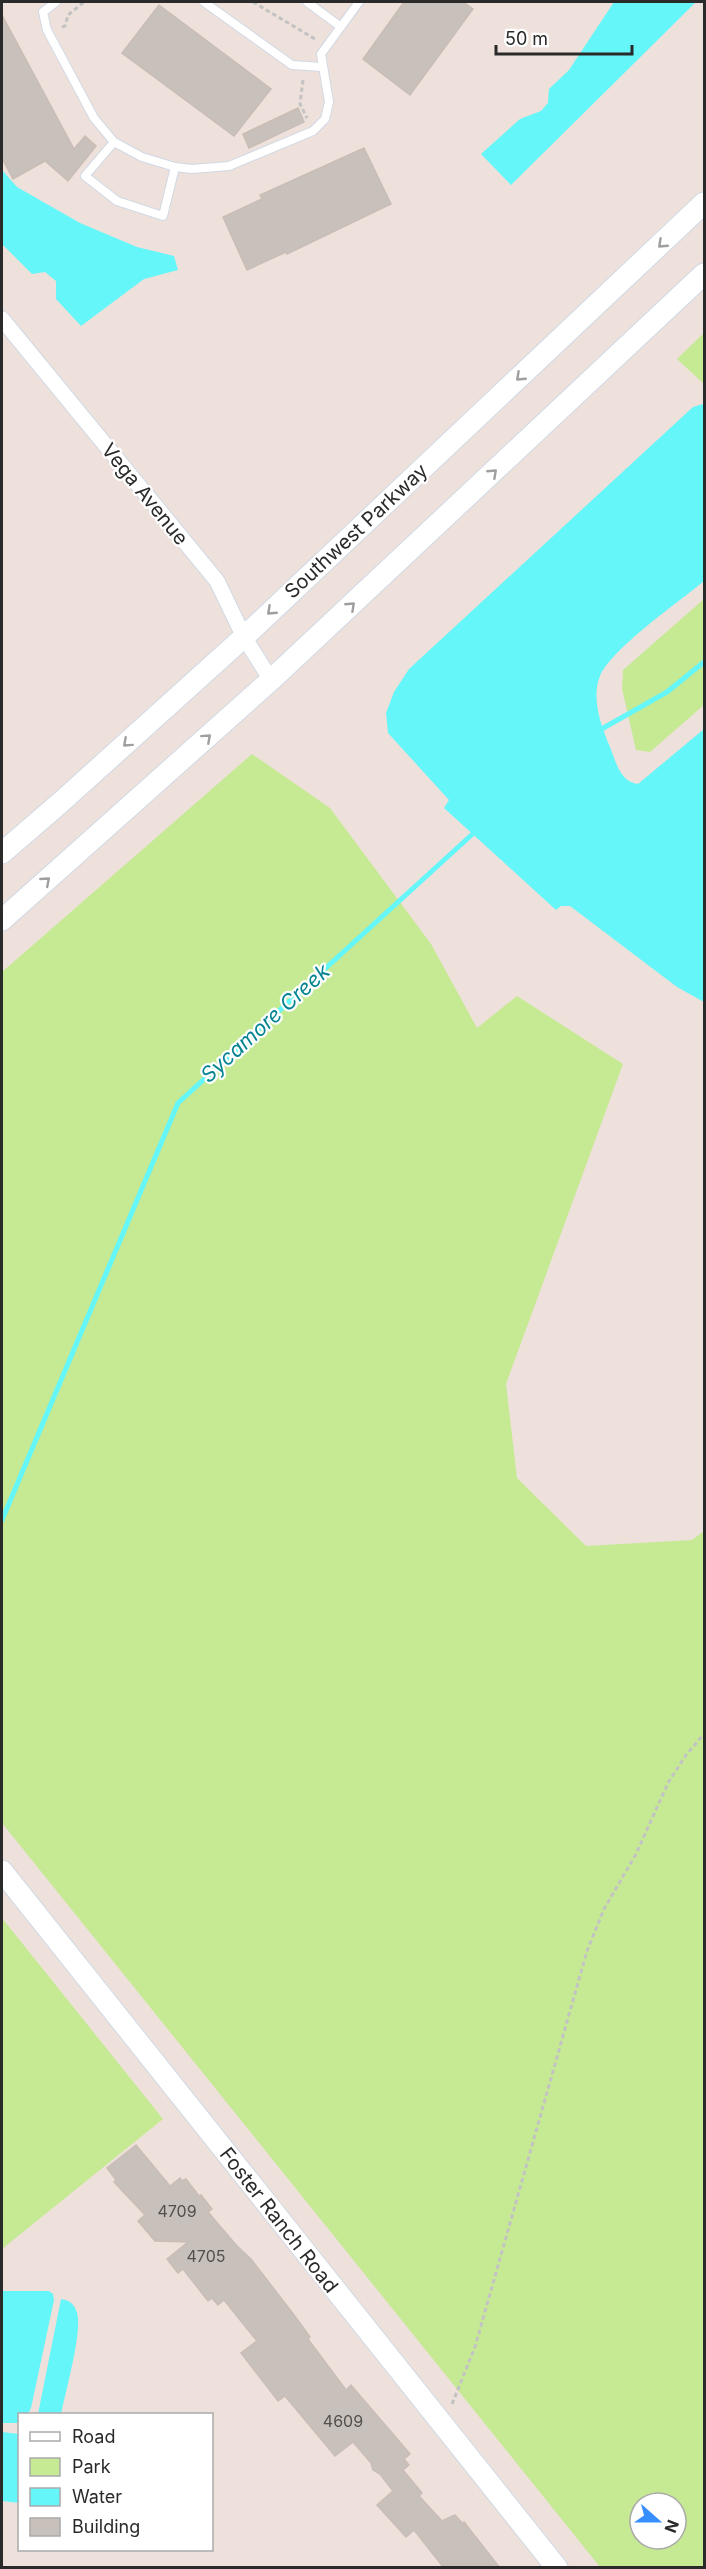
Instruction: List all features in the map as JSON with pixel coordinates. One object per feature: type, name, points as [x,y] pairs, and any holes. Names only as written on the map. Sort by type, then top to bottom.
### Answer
[{"type":"main road","name":"Southwest Parkway","points":[[2,853],[244,637],[705,203]]},
{"type":"main road","points":[[2,920],[272,680],[705,274]]},
{"type":"main road","name":"Foster Ranch Road","points":[[2,1871],[557,2568]]},
{"type":"street","name":"Vega Avenue","points":[[2,319],[217,581],[244,637],[272,680]]},
{"type":"lane","points":[[56,2],[43,12],[47,30],[93,118],[114,142],[142,157],[175,167],[192,169],[229,166],[313,131],[325,119],[329,102],[321,54],[359,2]]},
{"type":"lane","points":[[204,2],[292,64],[322,67]]},
{"type":"lane","points":[[307,2],[340,27]]},
{"type":"lane","points":[[114,142],[85,176],[117,201],[163,216],[175,167]]},
{"type":"path","points":[[62,27],[65,26],[72,10],[84,2]]},
{"type":"path","points":[[253,2],[315,39],[310,45]]},
{"type":"path","points":[[303,80],[300,104],[307,118]]},
{"type":"path","points":[[442,2424],[475,2347],[587,1951],[604,1909],[636,1854],[668,1783],[686,1755],[705,1734]]},
{"type":"green space","points":[[704,333],[704,384],[677,359]]},
{"type":"green space","points":[[704,599],[704,705],[650,752],[636,750],[622,689],[623,670]]},
{"type":"green space","points":[[252,754],[330,808],[431,944],[477,1028],[517,996],[623,1064],[506,1384],[517,1478],[586,1546],[692,1540],[704,1531],[704,2567],[600,2567],[2,1823],[2,972]]},
{"type":"green space","points":[[2,1918],[163,2119],[2,2249]]},
{"type":"water","points":[[614,2],[696,2],[511,185],[481,154],[520,119],[541,111],[548,103],[549,89],[569,70]]},
{"type":"water","points":[[2,170],[17,187],[80,223],[137,247],[174,256],[178,270],[144,279],[81,326],[56,299],[56,281],[45,272],[32,274],[2,244]]},
{"type":"water","points":[[703,404],[704,581],[618,652],[600,676],[596,693],[601,721],[614,759],[623,775],[638,784],[704,729],[704,1002],[677,987],[570,906],[561,906],[556,910],[444,808],[449,800],[388,733],[386,713],[394,692],[409,669],[693,407]]},
{"type":"water","points":[[2,2291],[49,2291],[53,2294],[54,2300],[31,2408],[28,2413],[18,2413],[18,2423],[2,2423]]},
{"type":"water","points":[[61,2299],[71,2303],[77,2314],[77,2339],[72,2365],[61,2413],[38,2413]]},
{"type":"water","points":[[2,2432],[18,2434],[18,2503],[2,2501]]},
{"type":"building","points":[[404,2],[463,2],[473,9],[410,95],[363,59]]},
{"type":"building","points":[[159,5],[271,89],[234,136],[122,53]]},
{"type":"building","points":[[2,15],[74,149],[85,136],[96,146],[68,181],[45,161],[13,179],[2,158]]},
{"type":"building","points":[[298,108],[304,122],[249,148],[243,134]]},
{"type":"building","points":[[364,148],[391,204],[287,254],[286,252],[247,270],[223,217],[262,199],[260,195]]},
{"type":"building","points":[[136,2145],[170,2186],[180,2178],[182,2181],[186,2179],[199,2196],[201,2195],[212,2209],[208,2212],[251,2259],[310,2337],[308,2339],[346,2390],[351,2385],[410,2454],[404,2459],[409,2465],[403,2470],[422,2493],[419,2496],[442,2521],[455,2515],[463,2524],[464,2522],[500,2568],[444,2568],[414,2530],[406,2537],[377,2505],[393,2491],[380,2474],[373,2470],[371,2463],[353,2442],[335,2456],[285,2396],[278,2401],[241,2353],[257,2341],[224,2300],[218,2305],[212,2298],[208,2301],[183,2269],[178,2273],[167,2259],[188,2242],[155,2241],[138,2221],[145,2215],[114,2182],[116,2180],[107,2168]]},
{"type":"waterway","name":"Sycamore Creek","points":[[598,731],[667,692],[704,662]]},
{"type":"waterway","name":"Sycamore Creek","points":[[2,1520],[178,1103],[478,829]]}]
